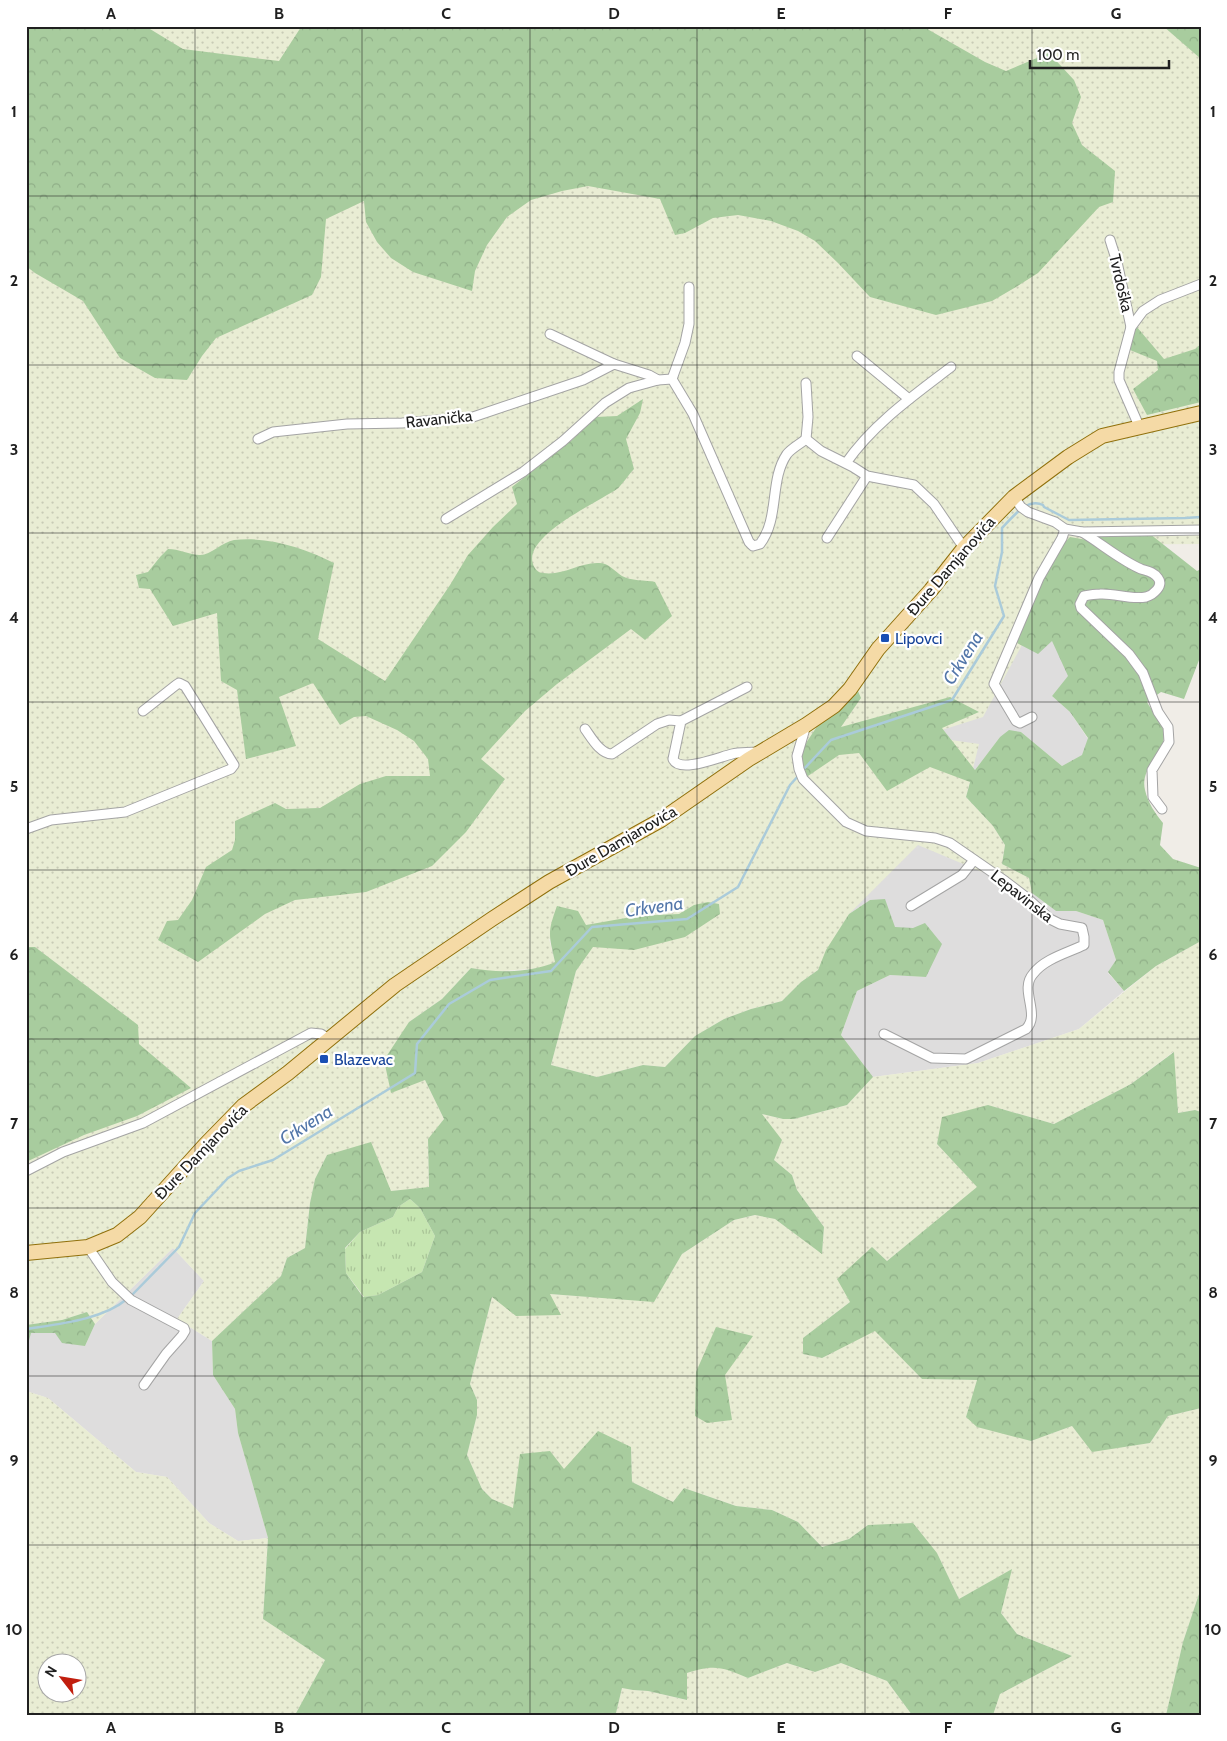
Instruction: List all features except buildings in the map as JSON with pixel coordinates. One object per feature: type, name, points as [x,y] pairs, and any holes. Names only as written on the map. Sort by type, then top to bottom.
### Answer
[{"type":"main road","name":"Đure Damjanovića","points":[[26,1253],[88,1247],[117,1235],[140,1217],[243,1106],[395,985],[549,882],[661,820],[760,752],[834,706],[850,689],[878,649],[931,590],[964,548],[1020,505],[1068,457],[1102,436],[1138,426],[1201,414]]},
{"type":"street","name":"Tvrdoška","points":[[1110,240],[1117,262],[1131,327]]},
{"type":"street","name":"Tvrdoška","points":[[1138,426],[1119,380],[1119,372],[1131,327],[1143,311],[1160,300],[1201,284]]},
{"type":"street","points":[[689,287],[689,324],[685,343],[672,379],[692,414],[749,542],[754,546],[760,544],[763,540],[771,521],[777,483],[788,454],[806,439],[808,417],[806,383]]},
{"type":"street","points":[[550,334],[614,364],[649,375],[658,380]]},
{"type":"street","points":[[857,356],[910,399]]},
{"type":"street","name":"Ravanička","points":[[258,439],[273,432],[347,424],[402,423],[473,417],[583,380],[614,364]]},
{"type":"street","points":[[846,463],[864,438],[951,367]]},
{"type":"street","points":[[446,519],[523,472],[564,441],[605,403],[629,388],[658,380],[672,379]]},
{"type":"street","points":[[806,439],[821,451],[867,476],[914,485],[934,504],[964,548]]},
{"type":"street","points":[[827,538],[867,476]]},
{"type":"street","points":[[1020,505],[1033,515],[1055,522],[1066,529],[1082,532],[1201,530]]},
{"type":"street","points":[[1032,717],[1020,724],[1016,721],[994,684],[1040,578],[1066,529]]},
{"type":"street","points":[[1082,532],[1124,561],[1151,572],[1160,581],[1159,587],[1148,597],[1135,598],[1101,594],[1084,596],[1080,608],[1129,654],[1143,673],[1158,712],[1168,727],[1169,742],[1152,770],[1153,797],[1162,809]]},
{"type":"street","points":[[26,828],[51,820],[125,812],[231,769],[234,765],[185,686],[179,683],[143,711]]},
{"type":"street","points":[[584,729],[602,751],[608,755],[612,754],[657,724],[670,720],[681,721],[747,687]]},
{"type":"street","points":[[681,721],[673,756],[673,761],[676,764],[694,764],[734,754],[760,752]]},
{"type":"street","name":"Lepavinska","points":[[806,725],[797,756],[803,780],[846,822],[866,831],[935,838],[950,844],[1026,897],[1050,919],[1060,924],[1082,928],[1084,945],[1055,958],[1031,975],[1028,983],[1028,994],[1032,1018],[1031,1024],[1026,1029],[966,1059],[932,1058],[884,1034]]},
{"type":"street","name":"Lepavinska","points":[[911,906],[962,875],[974,860]]},
{"type":"street","points":[[26,1171],[63,1152],[143,1123],[311,1033],[321,1034],[329,1039]]},
{"type":"street","points":[[88,1247],[106,1274],[128,1297],[181,1326],[185,1331],[144,1385]]},
{"type":"shaded area","points":[[1000,633],[1052,640],[1069,676],[1052,696],[1070,712],[1088,739],[1083,755],[1062,766],[1021,732],[1000,737],[975,770],[942,728]]},
{"type":"shaded area","points":[[790,808],[935,838],[1008,885],[1032,893],[1056,911],[1076,911],[1103,920],[1116,960],[1108,973],[1124,991],[1079,1029],[978,1063],[873,1077],[841,1035],[857,991],[890,975],[926,977],[913,928],[895,928],[870,900],[849,914]]},
{"type":"shaded area","points":[[173,1248],[204,1281],[177,1319],[212,1341],[213,1375],[235,1409],[238,1433],[268,1538],[238,1541],[209,1523],[167,1477],[136,1472],[48,1398],[26,1391],[26,1352],[30,1333],[56,1333],[85,1346],[95,1324]]},
{"type":"green space","points":[[26,26],[1201,26],[1201,544],[1076,545],[983,717],[923,736],[979,744],[966,797],[993,826],[1005,845],[1002,864],[1029,878],[1032,893],[918,845],[849,914],[827,950],[818,970],[801,982],[782,1001],[751,1009],[724,1019],[695,1036],[665,1067],[643,1065],[597,1077],[551,1065],[576,971],[592,947],[549,939],[555,962],[542,968],[489,972],[471,968],[442,999],[409,1022],[425,1080],[444,1119],[428,1140],[429,1188],[391,1191],[327,1155],[315,1179],[310,1203],[305,1248],[287,1258],[281,1276],[212,1341],[177,1319],[204,1281],[173,1248],[95,1324],[87,1312],[62,1320],[26,1325]]},
{"type":"green space","points":[[26,26],[145,26],[183,49],[279,61],[301,27],[925,26],[985,62],[1006,71],[1049,53],[1074,80],[1081,97],[1072,123],[1082,145],[1115,171],[1113,202],[1099,207],[1038,273],[992,301],[936,315],[870,297],[815,241],[798,231],[771,221],[738,215],[713,218],[685,233],[675,235],[660,199],[588,186],[531,200],[507,217],[487,245],[475,271],[472,291],[413,272],[391,258],[377,242],[366,222],[364,201],[326,219],[321,277],[312,295],[216,338],[187,380],[155,378],[120,358],[83,301],[26,266]]},
{"type":"green space","points":[[1163,26],[1201,26],[1201,59]]},
{"type":"green space","points":[[1136,326],[1164,359],[1195,349],[1201,344],[1201,402],[1147,415],[1133,389],[1158,370],[1157,361],[1130,350]]},
{"type":"green space","points":[[643,399],[640,413],[626,439],[634,469],[617,489],[579,511],[550,531],[539,542],[533,553],[533,564],[539,572],[558,573],[592,563],[603,563],[625,578],[655,582],[672,616],[645,640],[631,629],[557,684],[525,711],[481,759],[505,779],[466,832],[432,866],[366,892],[295,900],[265,914],[198,962],[158,940],[167,921],[178,920],[192,900],[206,867],[232,850],[235,840],[235,821],[275,803],[286,809],[320,808],[360,784],[386,776],[430,776],[428,759],[414,741],[397,730],[366,716],[354,717],[340,725],[313,683],[279,697],[296,746],[246,759],[237,690],[221,681],[217,613],[173,626],[150,589],[139,588],[136,575],[148,572],[168,549],[203,555],[234,540],[247,539],[286,544],[323,558],[334,563],[318,639],[385,681],[468,555],[517,504],[512,487],[572,440],[596,417],[617,416]]},
{"type":"green space","points":[[1094,533],[1150,534],[1197,571],[1201,569],[1201,655],[1184,699],[1161,692],[1147,702],[1162,726],[1164,737],[1144,781],[1148,799],[1163,823],[1160,845],[1173,859],[1201,868],[1201,941],[1156,966],[1124,991],[1108,972],[1116,960],[1103,920],[1076,911],[1056,911],[1032,893],[1029,878],[1002,864],[1005,845],[993,826],[966,797],[970,782],[930,767],[887,791],[859,753],[839,755],[805,778],[800,752],[818,725],[858,691],[861,698],[841,727],[950,697],[979,712],[942,728],[975,770],[1000,737],[1009,730],[1021,732],[1062,766],[1082,755],[1088,738],[1070,712],[1052,696],[1068,676],[1052,641],[1038,654],[1017,643],[1045,572],[1061,547],[1070,537],[1087,540]]},
{"type":"green space","points":[[885,899],[895,927],[913,928],[925,923],[942,944],[926,977],[890,975],[857,991],[841,1035],[873,1077],[847,1105],[794,1119],[783,1119],[762,1114],[782,1140],[774,1160],[792,1175],[797,1190],[824,1227],[822,1254],[775,1219],[755,1215],[734,1220],[682,1254],[654,1302],[550,1294],[561,1315],[516,1316],[492,1297],[470,1384],[477,1400],[477,1415],[467,1455],[482,1489],[492,1499],[513,1508],[520,1454],[550,1451],[564,1469],[598,1431],[631,1447],[632,1482],[673,1502],[684,1488],[736,1506],[772,1510],[798,1522],[822,1547],[849,1539],[868,1525],[913,1523],[937,1553],[959,1599],[1012,1569],[1001,1613],[1017,1634],[1072,1656],[1000,1694],[993,1715],[912,1715],[887,1681],[841,1663],[815,1672],[787,1663],[748,1678],[732,1671],[718,1668],[704,1668],[687,1673],[687,1700],[648,1691],[622,1688],[614,1715],[295,1715],[325,1660],[263,1619],[268,1538],[238,1433],[235,1409],[213,1375],[212,1341],[281,1276],[287,1258],[305,1248],[310,1203],[315,1179],[327,1155],[371,1142],[391,1191],[429,1187],[428,1139],[444,1119],[425,1080],[391,1093],[384,1060],[409,1022],[442,999],[471,968],[491,971],[513,971],[546,966],[555,962],[551,946],[550,928],[557,906],[578,911],[586,925],[637,916],[679,914],[694,905],[708,902],[719,904],[720,914],[685,937],[634,950],[593,947],[576,971],[551,1065],[597,1077],[643,1065],[665,1067],[695,1036],[724,1019],[751,1009],[782,1001],[801,982],[818,970],[826,950],[849,914],[870,900]],"holes":[[[410,1199],[420,1208],[435,1236],[422,1272],[378,1295],[363,1297],[346,1273],[345,1248],[360,1232],[393,1217],[398,1207]]]},
{"type":"green space","points":[[1201,941],[1201,1112],[1195,1110],[1178,1113],[1173,1052],[1131,1084],[1054,1124],[988,1105],[937,1144],[978,1187],[887,1261],[872,1247],[850,1302],[803,1338],[803,1354],[822,1358],[875,1330],[922,1379],[978,1380],[966,1417],[1031,1441],[1072,1426],[1092,1451],[1150,1443],[1168,1416],[1201,1408],[1201,1588],[1183,1642],[1166,1715],[993,1715],[1000,1694],[1072,1656],[1017,1634],[1001,1613],[1011,1570],[959,1599],[937,1553],[868,1525],[849,1539],[822,1547],[798,1522],[772,1510],[736,1506],[684,1488],[673,1502],[632,1482],[631,1447],[564,1470],[513,1509],[492,1499],[482,1489],[467,1455],[477,1415],[477,1400],[470,1384],[492,1297],[560,1315],[549,1294],[654,1301],[682,1254],[734,1220],[756,1215],[775,1219],[822,1253],[824,1227],[797,1190],[792,1175],[774,1160],[762,1114],[783,1119],[794,1119],[847,1105],[873,1077],[978,1063],[1079,1029],[1156,966]]},
{"type":"green space","points":[[26,947],[35,947],[138,1025],[139,1044],[191,1088],[137,1116],[84,1135],[26,1162]]},
{"type":"green space","points":[[1174,1052],[1178,1113],[1195,1110],[1201,1112],[1201,1408],[1168,1416],[1150,1443],[1092,1452],[1072,1426],[1031,1441],[977,1427],[966,1417],[977,1380],[922,1379],[875,1331],[822,1358],[803,1354],[803,1338],[850,1302],[837,1279],[872,1247],[887,1261],[977,1187],[937,1144],[942,1117],[988,1105],[1054,1124],[1131,1084]]},
{"type":"green space","points":[[410,1199],[420,1208],[435,1236],[422,1272],[378,1295],[364,1297],[346,1273],[345,1249],[360,1232],[393,1217],[398,1207]]},
{"type":"green space","points":[[87,1312],[95,1324],[85,1346],[62,1343],[55,1333],[31,1333],[26,1352],[26,1325],[62,1320]]},
{"type":"green space","points":[[716,1327],[753,1336],[725,1375],[732,1420],[707,1423],[695,1416],[696,1372]]},
{"type":"green space","points":[[26,1391],[48,1398],[136,1472],[167,1477],[209,1523],[238,1541],[268,1538],[263,1619],[325,1660],[295,1715],[26,1715]]},
{"type":"green space","points":[[1201,1588],[1201,1715],[1166,1715],[1183,1642]]},
{"type":"green space","points":[[787,1663],[815,1672],[841,1663],[887,1681],[912,1715],[614,1715],[622,1688],[648,1691],[686,1700],[687,1673],[703,1667],[726,1668],[748,1678]]},
{"type":"waterway","name":"Crkvena","points":[[802,771],[831,740],[952,700],[1004,616],[995,586],[1002,552],[1002,528],[1015,514],[1026,506],[1037,503],[1069,520],[1201,517]]},
{"type":"waterway","name":"Crkvena","points":[[131,1296],[179,1247],[195,1213],[228,1178],[239,1171],[273,1160],[415,1073],[417,1044],[449,1004],[490,980],[551,971],[592,927],[687,919],[738,887],[790,785],[799,775]]},
{"type":"waterway","name":"Crkvena","points":[[26,1329],[79,1320],[105,1312],[127,1299]]},
{"type":"place","name":"Lipovci","points":[[885,638]]},
{"type":"place","name":"Blazevac","points":[[324,1059]]}]
